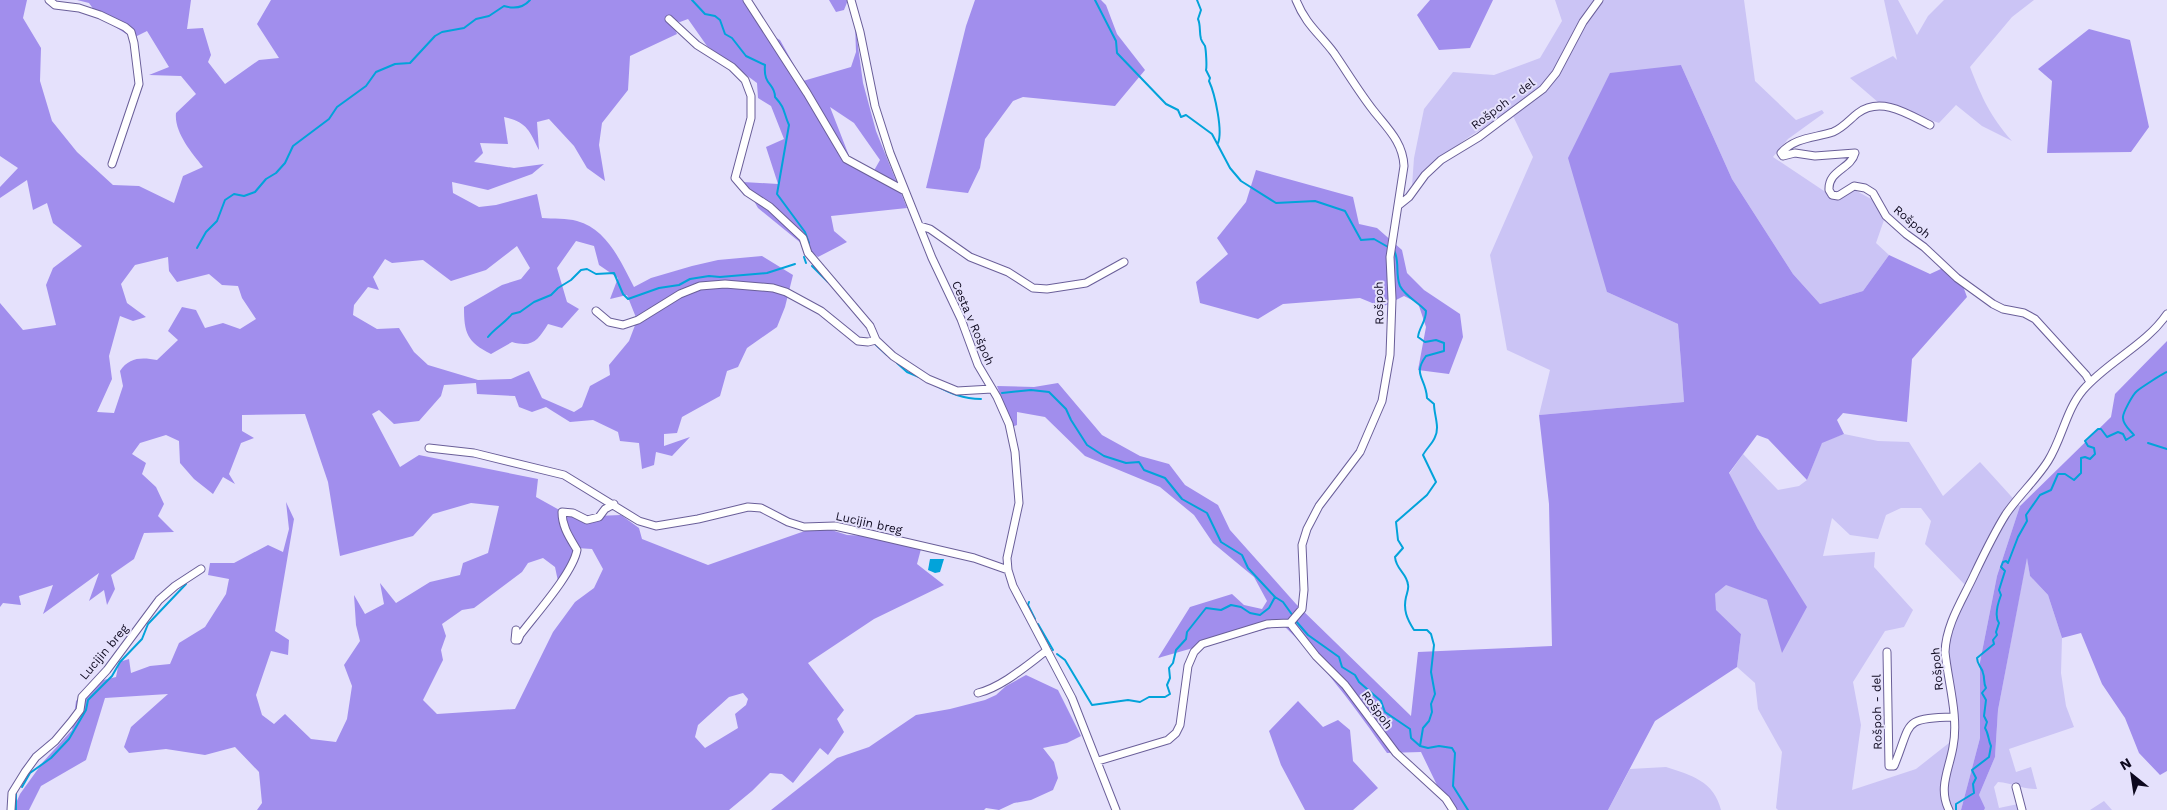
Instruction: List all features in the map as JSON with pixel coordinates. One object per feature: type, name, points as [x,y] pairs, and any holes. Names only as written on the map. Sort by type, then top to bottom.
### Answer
[{"type":"street","points":[[49,0],[54,5],[79,8],[100,15],[131,32],[139,84],[112,164]]},
{"type":"street","points":[[747,0],[846,159],[905,191]]},
{"type":"street","name":"Cesta v Rošpoh","points":[[851,0],[860,32],[881,130],[932,258],[961,319],[978,365],[1009,424],[1017,468],[1019,503],[1007,558],[1012,586],[1072,698],[1116,810]]},
{"type":"street","name":"Rošpoh","points":[[1296,0],[1307,23],[1336,56],[1400,146],[1404,166],[1390,257],[1392,299],[1390,355],[1382,401],[1360,452],[1319,506],[1307,528],[1302,545],[1304,598],[1302,609],[1293,619],[1316,656],[1345,685],[1396,753],[1446,799],[1453,810]]},
{"type":"street","name":"Rošpoh - del","points":[[1399,205],[1409,197],[1425,175],[1441,160],[1479,137],[1543,89],[1556,73],[1583,22],[1599,0]]},
{"type":"street","points":[[669,19],[697,44],[732,67],[745,80],[751,96],[751,118],[735,178],[747,192],[770,207],[803,238],[808,253],[870,326],[876,340],[893,356],[943,386],[957,390],[992,390]]},
{"type":"street","name":"Rošpoh","points":[[1930,126],[1895,109],[1874,106],[1861,111],[1836,130],[1802,139],[1781,154],[1783,156],[1795,153],[1815,156],[1855,153],[1854,159],[1837,171],[1831,179],[1829,190],[1832,195],[1838,196],[1854,186],[1870,190],[1886,216],[1924,247],[1957,278],[1993,304],[2003,309],[2024,313],[2035,319],[2086,375],[2090,382]]},
{"type":"street","points":[[920,226],[930,229],[970,257],[1008,272],[1033,288],[1047,289],[1086,283],[1124,262]]},
{"type":"street","points":[[596,311],[609,322],[623,325],[638,320],[680,294],[700,286],[725,284],[774,288],[786,292],[821,311],[858,341],[868,342],[876,340]]},
{"type":"street","name":"Rošpoh","points":[[1949,810],[1943,791],[1955,736],[1945,641],[1952,620],[2006,514],[2047,462],[2059,442],[2074,403],[2090,382],[2153,333],[2167,314]]},
{"type":"street","name":"Lucijin breg","points":[[429,448],[474,453],[564,475],[639,521],[656,526],[698,519],[748,507],[761,508],[788,522],[804,527],[835,526],[974,558],[1008,570]]},
{"type":"street","points":[[516,630],[515,640],[518,640],[534,616],[557,589],[576,558],[577,550],[565,531],[562,512],[573,513],[586,520],[593,519],[599,518],[604,509],[614,504]]},
{"type":"street","name":"Lucijin breg","points":[[11,810],[12,792],[36,757],[54,741],[80,710],[82,697],[107,670],[159,600],[175,586],[201,569]]},
{"type":"street","points":[[1098,761],[1168,740],[1176,734],[1180,725],[1188,666],[1194,652],[1202,644],[1268,624],[1293,619]]},
{"type":"street","points":[[978,693],[991,689],[1003,682],[1046,651]]},
{"type":"street","name":"Rošpoh - del","points":[[1887,652],[1890,766],[1894,766],[1908,729],[1914,721],[1925,718],[1953,717]]},
{"type":"street","points":[[2016,788],[2022,810]]},
{"type":"shaded area","points":[[0,0],[27,0],[23,18],[41,48],[40,81],[52,121],[77,152],[113,185],[139,186],[174,203],[183,176],[203,167],[184,142],[176,120],[176,113],[196,94],[181,76],[149,75],[169,67],[147,31],[133,38],[99,17],[89,3],[77,0],[191,0],[187,29],[203,28],[211,55],[208,62],[225,84],[259,60],[279,58],[257,24],[271,0],[743,0],[765,32],[780,40],[803,81],[851,67],[856,52],[855,24],[863,83],[876,131],[907,208],[831,216],[834,231],[847,242],[818,257],[758,208],[743,182],[778,184],[766,147],[784,139],[771,106],[758,98],[757,83],[707,46],[688,19],[680,22],[671,20],[677,34],[630,56],[628,90],[602,123],[599,145],[605,181],[587,168],[574,146],[549,119],[537,122],[539,150],[533,137],[523,124],[504,117],[508,144],[480,143],[483,153],[474,162],[514,168],[544,164],[532,174],[488,190],[452,182],[453,193],[479,207],[496,205],[537,194],[542,218],[577,221],[597,231],[618,257],[634,287],[651,278],[692,266],[718,260],[762,256],[793,275],[785,307],[777,327],[747,348],[738,367],[727,371],[720,396],[682,417],[677,433],[664,434],[664,446],[690,437],[672,456],[656,452],[654,465],[642,469],[639,443],[620,441],[618,432],[593,420],[570,422],[546,407],[532,412],[519,407],[515,396],[477,394],[476,383],[444,385],[441,396],[419,421],[394,424],[379,410],[372,414],[400,467],[419,455],[538,479],[536,497],[572,517],[621,515],[639,528],[642,539],[708,565],[819,526],[847,535],[868,536],[921,549],[917,564],[944,585],[874,619],[808,663],[844,710],[837,719],[844,732],[828,755],[820,748],[793,783],[782,774],[770,773],[729,810],[257,810],[262,803],[259,772],[235,747],[205,755],[166,749],[129,753],[124,747],[131,727],[168,694],[105,698],[86,760],[41,786],[29,810],[13,810],[20,794],[43,762],[72,730],[76,701],[95,682],[116,677],[119,662],[129,659],[131,673],[150,666],[170,664],[179,643],[205,627],[226,594],[229,579],[208,575],[210,563],[234,563],[268,545],[283,552],[289,529],[286,502],[294,519],[275,631],[289,640],[288,655],[271,651],[256,695],[262,715],[274,724],[285,714],[311,739],[336,742],[347,719],[352,686],[344,665],[360,641],[356,625],[354,595],[365,614],[384,604],[380,583],[396,603],[430,582],[460,575],[463,563],[488,553],[499,506],[471,503],[433,514],[413,536],[340,556],[328,482],[305,414],[242,415],[242,431],[254,438],[241,443],[229,474],[235,484],[223,477],[213,494],[194,479],[180,463],[179,441],[166,435],[140,443],[132,454],[146,463],[142,474],[156,487],[164,504],[158,516],[174,532],[144,533],[134,559],[111,575],[115,589],[107,605],[104,590],[89,601],[99,573],[43,614],[53,585],[19,596],[21,605],[3,603],[0,607],[0,303],[23,330],[56,325],[46,285],[53,268],[82,246],[53,223],[47,203],[33,210],[27,180],[0,198],[0,187],[18,168],[0,156]],"holes":[[[830,107],[854,123],[880,160],[872,174],[853,166]],[[576,241],[594,246],[599,265],[618,278],[610,299],[627,295],[637,320],[629,341],[609,365],[610,375],[590,386],[582,407],[574,412],[542,398],[529,371],[511,379],[478,380],[428,365],[414,352],[399,328],[377,329],[353,315],[354,305],[368,287],[379,290],[373,277],[385,259],[392,263],[423,260],[451,281],[486,270],[517,246],[530,268],[521,279],[502,285],[464,307],[466,330],[469,336],[472,341],[491,354],[512,342],[525,344],[534,341],[548,324],[562,328],[579,309],[567,302],[557,268]],[[168,257],[169,271],[177,282],[209,274],[222,285],[238,286],[242,298],[256,319],[240,329],[223,323],[205,328],[196,310],[182,307],[168,331],[178,340],[157,360],[146,358],[136,359],[127,363],[120,371],[123,386],[114,413],[97,412],[112,379],[109,356],[120,316],[133,321],[146,317],[127,303],[121,284],[135,265]],[[577,548],[592,549],[603,569],[594,588],[575,602],[553,632],[515,709],[437,714],[423,700],[443,660],[441,650],[446,636],[442,624],[462,610],[474,608],[522,572],[528,563],[543,558],[555,567],[559,586]],[[743,693],[748,699],[746,705],[735,714],[738,728],[705,748],[695,737],[698,725],[729,697]]]},
{"type":"shaded area","points":[[829,0],[848,0],[844,10],[836,12]]},
{"type":"shaded area","points":[[975,0],[1101,0],[1106,5],[1117,34],[1145,70],[1115,106],[1023,97],[1013,101],[985,139],[980,168],[968,193],[926,188],[966,26]]},
{"type":"shaded area","points":[[1430,0],[1493,0],[1470,48],[1439,50],[1417,15]]},
{"type":"shaded area","points":[[1555,0],[1744,0],[1755,81],[1796,120],[1822,110],[1824,113],[1788,139],[1773,157],[1836,199],[1853,189],[1873,200],[1884,220],[1876,243],[1889,255],[1863,291],[1820,304],[1793,274],[1732,179],[1681,65],[1607,292],[1678,324],[1684,402],[1539,415],[1550,370],[1507,350],[1490,255],[1533,157],[1513,116],[1484,128],[1458,145],[1412,186],[1414,158],[1424,109],[1453,72],[1494,75],[1540,58],[1562,21]]},
{"type":"shaded area","points":[[1884,0],[1898,0],[1917,35],[1928,16],[1944,0],[2034,0],[2012,17],[1970,67],[1987,106],[2012,141],[1982,126],[1956,105],[1939,123],[1879,103],[1850,78],[1893,56],[1897,60]]},
{"type":"shaded area","points":[[2089,29],[2130,40],[2149,127],[2131,152],[2047,153],[2052,81],[2038,69]]},
{"type":"shaded area","points":[[1681,65],[1732,179],[1793,274],[1820,304],[1863,291],[1889,255],[1930,274],[1943,268],[1963,286],[1967,297],[1912,359],[1907,422],[1843,413],[1837,420],[1844,434],[1822,443],[1807,480],[1768,439],[1757,435],[1729,473],[1758,529],[1807,607],[1782,653],[1767,600],[1726,585],[1715,594],[1716,610],[1741,634],[1737,667],[1655,721],[1608,810],[1449,810],[1421,752],[1387,753],[1338,686],[1283,625],[1158,658],[1190,607],[1232,594],[1244,605],[1262,609],[1267,601],[1254,577],[1213,543],[1194,515],[1160,487],[1085,456],[1045,417],[1017,412],[1017,425],[1012,427],[997,386],[1034,387],[1058,383],[1102,435],[1140,456],[1169,464],[1185,485],[1218,505],[1230,530],[1296,604],[1411,716],[1418,652],[1552,646],[1549,504],[1539,415],[1684,402],[1678,324],[1607,292],[1568,158],[1610,73]]},
{"type":"shaded area","points":[[1256,170],[1353,197],[1359,224],[1377,228],[1402,250],[1407,273],[1424,290],[1460,314],[1463,337],[1449,374],[1418,370],[1426,327],[1418,303],[1404,296],[1382,307],[1360,298],[1283,304],[1258,319],[1200,303],[1196,282],[1228,254],[1217,238],[1246,202]]},
{"type":"shaded area","points":[[2167,341],[2167,771],[2160,775],[2139,753],[2125,718],[2102,684],[2081,633],[2062,638],[2048,595],[2030,576],[2027,558],[1998,710],[1995,757],[1979,795],[1985,808],[1984,810],[1961,810],[1980,738],[1980,662],[1997,576],[2020,506],[2111,417],[2115,394]]},
{"type":"shaded area","points":[[1844,434],[1878,441],[1909,442],[1943,496],[1980,462],[2020,506],[1997,576],[1980,662],[1980,738],[1961,810],[1778,810],[1776,808],[1782,752],[1758,709],[1755,683],[1737,667],[1741,634],[1715,610],[1715,594],[1725,584],[1767,600],[1758,529],[1729,474],[1743,454],[1778,490],[1799,486],[1807,480],[1822,442]],"holes":[[[1901,508],[1921,508],[1931,521],[1925,544],[1969,589],[1945,644],[1954,739],[1916,769],[1852,790],[1861,725],[1853,682],[1885,631],[1904,627],[1913,610],[1874,567],[1875,552],[1823,556],[1832,518],[1850,535],[1878,539],[1886,515]]]},
{"type":"shaded area","points":[[2027,556],[2030,576],[2048,595],[2062,638],[2061,673],[2066,706],[2074,727],[2009,749],[2016,772],[2031,767],[2037,789],[1998,782],[1994,787],[1999,808],[2018,804],[2020,810],[1984,810],[1979,795],[1995,757],[1998,710]]},
{"type":"shaded area","points":[[1026,675],[1058,690],[1081,736],[1067,743],[1043,748],[1054,762],[1058,778],[1053,790],[1031,800],[1014,803],[999,810],[986,808],[984,810],[771,810],[837,758],[869,747],[916,715],[985,700]]},
{"type":"shaded area","points":[[1298,701],[1323,727],[1338,720],[1350,730],[1353,761],[1378,788],[1353,810],[1305,810],[1281,765],[1269,731]]},
{"type":"shaded area","points":[[1666,767],[1693,776],[1707,786],[1718,800],[1721,810],[1608,810],[1630,769]]},
{"type":"shaded area","points":[[2104,801],[2112,810],[2090,810]]},
{"type":"water","points":[[930,559],[944,559],[940,572],[935,573],[928,570]]},
{"type":"waterway","points":[[197,248],[206,232],[217,221],[225,200],[234,194],[244,196],[255,192],[266,179],[276,173],[285,163],[293,146],[329,119],[337,107],[366,86],[376,72],[395,64],[410,63],[435,36],[442,32],[464,28],[476,19],[489,16],[504,6],[518,7],[530,0]]},
{"type":"waterway","points":[[692,0],[705,14],[715,16],[720,20],[725,34],[732,38],[746,56],[765,65],[767,81],[783,108],[789,125],[777,194],[805,232],[809,243]]},
{"type":"waterway","points":[[1095,0],[1116,41],[1117,53],[1166,104],[1178,110],[1181,117],[1186,115],[1212,134],[1230,168],[1241,181],[1276,203],[1315,201],[1345,211],[1361,240],[1374,239],[1388,247]]},
{"type":"waterway","points":[[1197,0],[1201,10],[1198,19],[1201,39],[1205,46],[1206,70],[1210,78],[1209,81],[1218,112],[1220,130],[1218,143]]},
{"type":"waterway","points":[[1394,250],[1400,286],[1405,293],[1426,311],[1418,337],[1425,342],[1436,340],[1444,343],[1444,351],[1426,356],[1420,368],[1427,398],[1434,404],[1437,425],[1434,439],[1423,455],[1436,482],[1427,495],[1396,522],[1398,540],[1403,548],[1395,557],[1399,568],[1406,577],[1408,586],[1405,602],[1406,614],[1414,630],[1427,630],[1431,634],[1434,645],[1431,672],[1435,694],[1431,704],[1432,712],[1429,721],[1423,728],[1420,746]]},
{"type":"waterway","points":[[804,257],[806,263]]},
{"type":"waterway","points":[[488,337],[512,314],[520,312],[534,302],[551,295],[581,270],[587,269],[596,274],[614,273],[623,294],[628,299],[659,288],[679,285],[690,279],[709,276],[720,277],[767,273],[795,264]]},
{"type":"waterway","points":[[812,266],[828,282]]},
{"type":"waterway","points":[[874,343],[887,355]]},
{"type":"waterway","points":[[897,363],[907,372],[919,377]]},
{"type":"waterway","points":[[1956,810],[1956,804],[1974,793],[1973,784],[1976,778],[1972,770],[1989,757],[1991,746],[1985,728],[1987,722],[1984,716],[1986,700],[1982,693],[1986,688],[1977,658],[1994,644],[1993,640],[1997,635],[1999,623],[1997,609],[2001,595],[1999,590],[2005,571],[2001,567],[2003,562],[2006,561],[2008,563],[2018,537],[2027,521],[2026,515],[2040,495],[2051,490],[2058,474],[2065,474],[2074,480],[2081,473],[2081,458],[2090,459],[2095,454],[2094,448],[2088,446],[2085,441],[2098,429],[2101,429],[2107,437],[2118,432],[2123,434],[2126,440],[2134,435],[2123,421],[2128,404],[2137,391],[2167,372]]},
{"type":"waterway","points":[[935,385],[957,395],[981,399]]},
{"type":"waterway","points":[[1002,393],[1031,390],[1049,392],[1066,409],[1087,445],[1104,456],[1126,463],[1139,462],[1144,470],[1165,478],[1182,499],[1207,513],[1221,542],[1242,555],[1248,568],[1275,597],[1283,602],[1293,616]]},
{"type":"waterway","points":[[2148,443],[2167,449]]},
{"type":"waterway","points":[[22,787],[30,773],[51,758],[69,739],[86,710],[88,700],[112,676],[120,662],[142,639],[148,624],[186,584]]},
{"type":"waterway","points":[[1057,654],[1065,660],[1092,705],[1128,700],[1140,702],[1149,697],[1165,697],[1170,694],[1167,685],[1170,678],[1169,668],[1173,663],[1176,650],[1186,639],[1187,632],[1206,608],[1221,610],[1231,605],[1260,615],[1269,608],[1275,597]]},
{"type":"waterway","points":[[1029,602],[1028,605],[1035,619]]},
{"type":"waterway","points":[[1295,620],[1308,635],[1339,657],[1342,667],[1355,675],[1359,682],[1381,701],[1385,712],[1410,729],[1411,738],[1420,746],[1452,748],[1455,753],[1453,786],[1468,810]]},
{"type":"waterway","points":[[1038,624],[1053,650]]},
{"type":"waterway","points":[[16,793],[16,810]]}]
